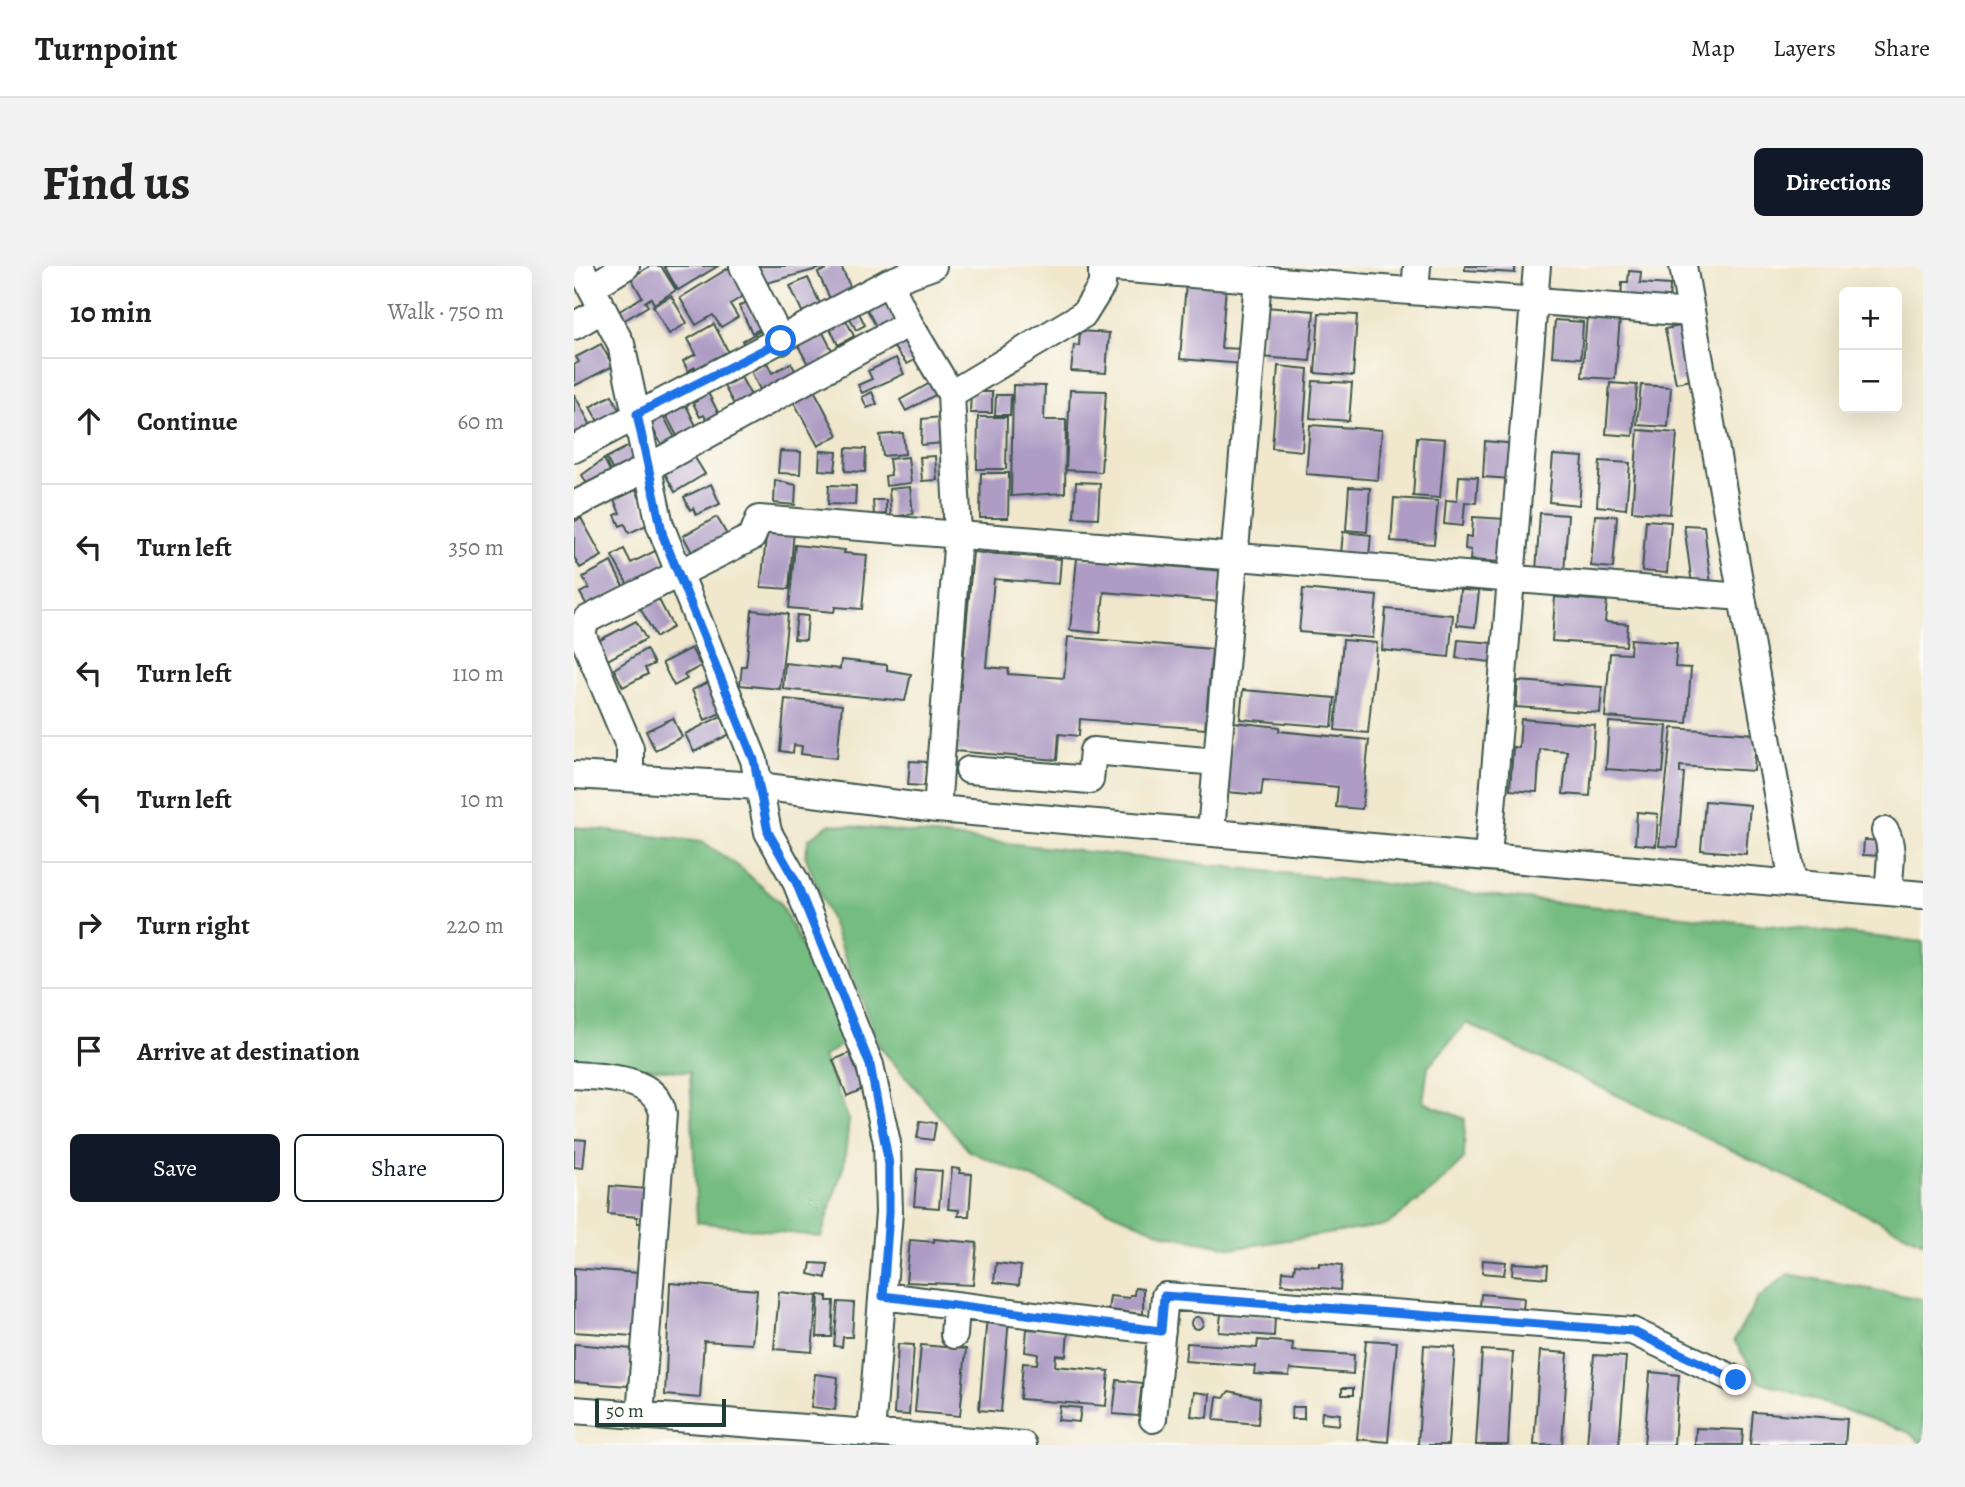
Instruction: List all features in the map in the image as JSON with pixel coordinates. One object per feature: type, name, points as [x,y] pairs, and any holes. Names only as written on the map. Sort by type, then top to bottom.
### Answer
[{"type":"street","points":[[574,326],[596,296],[626,266]]},
{"type":"street","points":[[743,266],[781,341]]},
{"type":"street","points":[[574,449],[889,282],[933,266]]},
{"type":"street","points":[[951,394],[1084,314],[1102,285],[1102,266],[1258,279],[1416,279],[1534,301],[1691,313]]},
{"type":"street","points":[[1488,856],[1537,266]]},
{"type":"street","points":[[1683,266],[1793,883]]},
{"type":"street","points":[[1212,832],[1258,279]]},
{"type":"street","points":[[889,282],[909,323],[951,394],[958,535],[937,809]]},
{"type":"street","points":[[596,296],[621,344],[660,525],[754,760],[768,832],[796,882],[870,1065],[889,1164],[889,1213],[871,1434]]},
{"type":"street","points":[[574,505],[649,467],[909,323]]},
{"type":"street","points":[[630,778],[630,748],[582,634],[582,626],[586,620],[752,537],[759,519],[1742,597]]},
{"type":"street","points":[[1087,821],[1093,751],[1217,762]]},
{"type":"street","points":[[969,770],[1090,780]]},
{"type":"street","points":[[574,775],[759,786],[937,809],[1923,895]]},
{"type":"street","points":[[1885,831],[1888,835],[1890,858],[1888,892]]},
{"type":"street","points":[[574,1075],[644,1086],[656,1094],[661,1102],[663,1114],[640,1416]]},
{"type":"street","points":[[883,1296],[1161,1331]]},
{"type":"street","points":[[1153,1419],[1164,1296],[1632,1331],[1736,1380]]},
{"type":"street","points":[[954,1335],[956,1306]]},
{"type":"street","points":[[574,1410],[947,1442],[1023,1445]]},
{"type":"green space","points":[[830,824],[1923,942],[1923,1242],[1466,1023],[1428,1067],[1423,1102],[1465,1119],[1464,1159],[1435,1188],[1387,1225],[1235,1248],[1166,1235],[969,1151],[880,1047],[805,855],[809,839]]},
{"type":"green space","points":[[574,827],[703,842],[742,869],[779,902],[839,1016],[847,1041],[823,1057],[849,1120],[844,1164],[821,1237],[697,1222],[690,1072],[574,1062]]},
{"type":"green space","points":[[1788,1274],[1923,1299],[1923,1445],[1908,1432],[1759,1381],[1734,1340],[1758,1299]]},
{"type":"building","points":[[650,266],[661,266],[676,290],[654,304],[651,298],[645,302],[648,306],[623,321],[618,312],[642,297],[631,278]]},
{"type":"building","points":[[664,266],[718,266],[678,290]]},
{"type":"building","points":[[732,266],[747,294],[730,304],[738,317],[721,327],[713,315],[696,325],[680,298]]},
{"type":"building","points":[[758,266],[825,266],[825,267],[763,284]]},
{"type":"building","points":[[832,266],[841,266],[852,291],[831,301],[818,273]]},
{"type":"building","points":[[1465,266],[1515,266],[1515,273],[1465,270]]},
{"type":"building","points":[[1629,271],[1641,272],[1640,283],[1670,285],[1669,303],[1621,300],[1622,282],[1628,282]]},
{"type":"building","points":[[808,278],[824,312],[806,320],[790,286]]},
{"type":"building","points":[[1186,283],[1226,286],[1221,348],[1245,349],[1244,364],[1180,359]]},
{"type":"building","points":[[884,291],[899,322],[879,332],[863,302]]},
{"type":"building","points":[[671,296],[687,323],[669,334],[653,306]]},
{"type":"building","points":[[755,298],[768,325],[752,333],[739,306]]},
{"type":"building","points":[[1265,307],[1314,311],[1310,361],[1261,357]]},
{"type":"building","points":[[857,309],[865,325],[856,330],[848,314]]},
{"type":"building","points":[[1319,313],[1357,315],[1353,376],[1315,373]]},
{"type":"building","points":[[844,316],[854,336],[838,345],[828,324]]},
{"type":"building","points":[[1587,316],[1620,318],[1615,379],[1582,377]]},
{"type":"building","points":[[1555,320],[1583,322],[1581,358],[1552,356]]},
{"type":"building","points":[[714,324],[732,359],[698,373],[695,367],[688,371],[683,361],[696,354],[688,339]]},
{"type":"building","points":[[1685,325],[1696,379],[1676,383],[1665,329]]},
{"type":"building","points":[[820,327],[833,352],[811,370],[795,340]]},
{"type":"building","points":[[764,329],[770,341],[748,352],[742,341]]},
{"type":"building","points":[[1080,331],[1109,333],[1106,373],[1071,371],[1074,345],[1079,346]]},
{"type":"building","points":[[908,337],[920,357],[907,364],[894,348],[895,344]]},
{"type":"building","points":[[601,344],[613,366],[574,386],[574,365],[579,362],[576,357]]},
{"type":"building","points":[[896,358],[904,374],[862,393],[858,385],[872,379],[868,371]]},
{"type":"building","points":[[767,363],[772,373],[791,363],[799,377],[763,396],[751,371]]},
{"type":"building","points":[[1278,366],[1308,369],[1302,451],[1272,448]]},
{"type":"building","points":[[741,377],[754,401],[737,410],[724,386]]},
{"type":"building","points":[[1313,381],[1352,383],[1349,421],[1310,418]]},
{"type":"building","points":[[932,382],[939,393],[906,411],[900,400]]},
{"type":"building","points":[[1610,383],[1637,385],[1633,436],[1606,434]]},
{"type":"building","points":[[1013,385],[1045,386],[1044,420],[1066,420],[1065,493],[1011,496]]},
{"type":"building","points":[[1641,385],[1671,387],[1668,427],[1637,425]]},
{"type":"building","points":[[812,386],[838,435],[818,446],[791,397]]},
{"type":"building","points":[[706,389],[721,418],[709,424],[704,415],[700,417],[693,403],[697,401],[694,395]]},
{"type":"building","points":[[1070,390],[1106,391],[1101,472],[1066,470]]},
{"type":"building","points":[[872,392],[877,404],[867,408],[862,397]]},
{"type":"building","points":[[971,392],[992,392],[992,413],[970,413]]},
{"type":"building","points":[[574,394],[594,431],[574,439]]},
{"type":"building","points":[[612,395],[622,416],[601,427],[590,407]]},
{"type":"building","points":[[996,395],[1011,395],[1010,415],[995,415]]},
{"type":"building","points":[[684,401],[698,430],[679,440],[664,411]]},
{"type":"building","points":[[661,411],[677,442],[664,449],[647,418]]},
{"type":"building","points":[[941,417],[943,443],[921,445],[922,419]]},
{"type":"building","points":[[978,417],[1007,417],[1006,469],[977,469]]},
{"type":"building","points":[[1310,425],[1382,430],[1378,480],[1306,474]]},
{"type":"building","points":[[1638,430],[1677,433],[1670,514],[1632,511]]},
{"type":"building","points":[[903,433],[905,454],[883,456],[880,435]]},
{"type":"building","points":[[1417,437],[1445,439],[1440,498],[1413,496]]},
{"type":"building","points":[[1485,441],[1515,444],[1512,479],[1483,477]]},
{"type":"building","points":[[629,446],[640,466],[617,478],[606,458]]},
{"type":"building","points":[[846,448],[866,449],[865,472],[845,471]]},
{"type":"building","points":[[780,451],[801,452],[800,474],[778,473]]},
{"type":"building","points":[[820,451],[837,452],[835,471],[819,470]]},
{"type":"building","points":[[692,453],[705,474],[675,492],[663,470]]},
{"type":"building","points":[[1553,455],[1583,457],[1579,505],[1549,502]]},
{"type":"building","points":[[935,456],[937,480],[922,481],[920,457]]},
{"type":"building","points":[[908,457],[911,483],[886,486],[885,476],[891,475],[889,459]]},
{"type":"building","points":[[604,459],[614,479],[591,491],[582,475]]},
{"type":"building","points":[[1600,461],[1630,463],[1626,509],[1597,506]]},
{"type":"building","points":[[981,473],[1009,473],[1008,518],[980,518]]},
{"type":"building","points":[[1459,476],[1478,477],[1476,503],[1465,502],[1463,526],[1444,524],[1446,500],[1457,501]]},
{"type":"building","points":[[775,480],[796,485],[795,505],[774,503]]},
{"type":"building","points":[[1076,482],[1100,483],[1098,518],[1074,517]]},
{"type":"building","points":[[711,484],[720,504],[696,515],[693,508],[690,510],[684,497]]},
{"type":"building","points":[[829,485],[856,486],[855,505],[828,504]]},
{"type":"building","points":[[910,487],[913,514],[891,517],[889,489]]},
{"type":"building","points":[[1349,487],[1370,488],[1367,532],[1346,530]]},
{"type":"building","points":[[636,490],[651,523],[629,533],[625,524],[620,526],[615,515],[620,513],[614,500]]},
{"type":"building","points":[[1394,498],[1438,501],[1434,544],[1391,541]]},
{"type":"building","points":[[873,500],[886,500],[886,514],[874,515]]},
{"type":"building","points":[[1540,513],[1568,515],[1564,573],[1536,571]]},
{"type":"building","points":[[1595,515],[1617,516],[1613,568],[1591,566]]},
{"type":"building","points":[[717,517],[727,535],[693,554],[683,536]]},
{"type":"building","points":[[1473,517],[1505,519],[1502,562],[1470,560],[1471,550],[1465,549],[1466,536],[1472,537]]},
{"type":"building","points":[[581,518],[602,556],[580,568],[574,557],[574,522]]},
{"type":"building","points":[[1646,520],[1671,522],[1667,573],[1642,571]]},
{"type":"building","points":[[1684,525],[1704,526],[1711,585],[1692,584]]},
{"type":"building","points":[[767,527],[794,530],[789,589],[761,587]]},
{"type":"building","points":[[1343,532],[1371,535],[1369,556],[1341,554]]},
{"type":"building","points":[[795,545],[867,555],[862,609],[835,607],[834,612],[789,608]]},
{"type":"building","points":[[624,549],[631,563],[657,550],[667,567],[629,587],[612,556]]},
{"type":"building","points":[[973,552],[1061,559],[1059,584],[994,579],[986,667],[1009,669],[1008,674],[1064,678],[1068,637],[1212,649],[1205,729],[1080,719],[1079,736],[1059,734],[1057,760],[955,751]]},
{"type":"building","points":[[1077,558],[1223,571],[1220,602],[1104,592],[1100,633],[1070,630]]},
{"type":"building","points":[[611,562],[624,588],[588,607],[580,593],[589,588],[583,577]]},
{"type":"building","points":[[1303,589],[1377,596],[1373,638],[1299,632]]},
{"type":"building","points":[[1460,590],[1479,591],[1475,627],[1457,625]]},
{"type":"building","points":[[656,594],[673,627],[656,637],[638,604]]},
{"type":"building","points":[[1555,597],[1607,601],[1605,622],[1628,624],[1626,646],[1552,641]]},
{"type":"building","points":[[1386,609],[1453,615],[1449,657],[1382,650]]},
{"type":"building","points":[[752,610],[788,614],[780,689],[740,685],[742,666],[746,666]]},
{"type":"building","points":[[797,615],[808,616],[806,640],[794,639]]},
{"type":"building","points":[[636,621],[646,639],[606,661],[596,642]]},
{"type":"building","points":[[1631,639],[1677,643],[1675,667],[1691,668],[1687,723],[1605,717],[1610,653],[1630,654]]},
{"type":"building","points":[[1343,640],[1377,643],[1368,733],[1335,730]]},
{"type":"building","points":[[1458,640],[1493,643],[1491,662],[1456,658]]},
{"type":"building","points":[[691,648],[701,666],[684,675],[687,679],[674,686],[662,663]]},
{"type":"building","points":[[646,649],[654,664],[645,668],[648,674],[623,687],[614,669]]},
{"type":"building","points":[[841,660],[887,665],[887,670],[911,674],[905,701],[783,689],[785,663],[840,669]]},
{"type":"building","points":[[1518,681],[1602,687],[1600,713],[1516,707]]},
{"type":"building","points":[[709,682],[723,712],[705,720],[692,690]]},
{"type":"building","points":[[1243,690],[1335,698],[1332,727],[1240,719]]},
{"type":"building","points":[[785,699],[842,705],[837,758],[801,754],[802,746],[794,745],[793,753],[780,751]]},
{"type":"building","points":[[721,716],[730,734],[694,752],[685,734]]},
{"type":"building","points":[[673,718],[682,737],[655,750],[646,731]]},
{"type":"building","points":[[1521,719],[1595,725],[1590,796],[1563,794],[1567,751],[1540,749],[1537,792],[1510,790],[1513,747],[1519,748]]},
{"type":"building","points":[[1233,722],[1280,727],[1279,731],[1369,740],[1362,809],[1336,807],[1338,787],[1263,780],[1261,795],[1226,792]]},
{"type":"building","points":[[1609,722],[1667,726],[1663,773],[1606,769]]},
{"type":"building","points":[[1672,728],[1756,734],[1754,771],[1680,766],[1680,773],[1684,773],[1678,847],[1659,846]]},
{"type":"building","points":[[910,761],[927,762],[925,786],[908,785]]},
{"type":"building","points":[[1705,801],[1750,805],[1746,854],[1701,850]]},
{"type":"building","points":[[1637,812],[1658,814],[1656,846],[1635,844]]},
{"type":"building","points":[[1864,840],[1885,841],[1885,856],[1863,855]]},
{"type":"building","points":[[850,1053],[863,1089],[847,1096],[833,1060]]},
{"type":"building","points":[[920,1121],[936,1123],[933,1140],[917,1138]]},
{"type":"building","points":[[574,1139],[586,1140],[583,1168],[574,1167]]},
{"type":"building","points":[[952,1168],[960,1169],[959,1173],[972,1174],[969,1216],[958,1216],[959,1210],[948,1209]]},
{"type":"building","points":[[917,1169],[942,1171],[939,1208],[914,1206]]},
{"type":"building","points":[[610,1186],[646,1189],[641,1223],[637,1223],[637,1217],[608,1214]]},
{"type":"building","points":[[934,1239],[977,1243],[973,1285],[906,1282],[910,1240],[934,1242]]},
{"type":"building","points":[[1483,1260],[1506,1262],[1504,1275],[1482,1273]]},
{"type":"building","points":[[811,1263],[828,1264],[826,1278],[809,1274]]},
{"type":"building","points":[[996,1263],[1021,1266],[1019,1285],[994,1282]]},
{"type":"building","points":[[1319,1263],[1342,1265],[1340,1290],[1282,1284],[1283,1271],[1294,1272],[1295,1264],[1319,1266]]},
{"type":"building","points":[[1513,1263],[1548,1265],[1547,1278],[1512,1275]]},
{"type":"building","points":[[574,1268],[638,1273],[633,1336],[574,1332]]},
{"type":"building","points":[[670,1283],[757,1290],[752,1344],[704,1341],[700,1398],[665,1395]]},
{"type":"building","points":[[1135,1288],[1143,1289],[1143,1314],[1108,1310],[1110,1296],[1129,1298],[1134,1295]]},
{"type":"building","points":[[779,1292],[817,1296],[812,1352],[774,1349]]},
{"type":"building","points":[[1481,1294],[1524,1298],[1523,1310],[1480,1306]]},
{"type":"building","points":[[819,1295],[827,1296],[827,1301],[834,1301],[832,1337],[817,1337]]},
{"type":"building","points":[[838,1302],[854,1303],[852,1337],[843,1337],[842,1347],[834,1346]]},
{"type":"building","points":[[1221,1314],[1275,1317],[1274,1336],[1219,1332]]},
{"type":"building","points":[[987,1316],[1009,1318],[1001,1412],[979,1410]]},
{"type":"building","points":[[1197,1317],[1203,1323],[1197,1329],[1191,1323]]},
{"type":"building","points":[[1027,1329],[1068,1332],[1066,1356],[1056,1355],[1055,1366],[1109,1371],[1106,1406],[1020,1399],[1023,1363],[1037,1364],[1038,1354],[1025,1352]]},
{"type":"building","points":[[1258,1340],[1293,1343],[1292,1351],[1354,1355],[1353,1374],[1290,1369],[1289,1376],[1254,1374],[1255,1366],[1185,1361],[1187,1343],[1257,1348]]},
{"type":"building","points":[[1366,1340],[1397,1342],[1388,1442],[1357,1439]]},
{"type":"building","points":[[574,1344],[632,1349],[628,1386],[574,1382]]},
{"type":"building","points":[[898,1344],[914,1345],[909,1415],[894,1414]]},
{"type":"building","points":[[921,1345],[966,1349],[960,1416],[915,1412]]},
{"type":"building","points":[[1424,1345],[1455,1347],[1448,1445],[1418,1445]]},
{"type":"building","points":[[1482,1350],[1513,1352],[1508,1445],[1476,1445]]},
{"type":"building","points":[[1540,1351],[1568,1353],[1562,1445],[1534,1445]]},
{"type":"building","points":[[1594,1355],[1626,1357],[1619,1445],[1587,1445]]},
{"type":"building","points":[[1650,1372],[1679,1375],[1674,1445],[1644,1445]]},
{"type":"building","points":[[815,1374],[838,1377],[835,1410],[811,1407]]},
{"type":"building","points":[[1117,1380],[1142,1383],[1138,1416],[1113,1414]]},
{"type":"building","points":[[1342,1388],[1353,1388],[1353,1395],[1342,1395]]},
{"type":"building","points":[[1229,1391],[1260,1398],[1258,1424],[1214,1420],[1217,1397],[1224,1398]]},
{"type":"building","points":[[1194,1392],[1210,1394],[1208,1418],[1191,1416]]},
{"type":"building","points":[[1060,1406],[1081,1408],[1079,1422],[1058,1420]]},
{"type":"building","points":[[1292,1407],[1304,1407],[1304,1419],[1291,1419]]},
{"type":"building","points":[[1322,1412],[1340,1414],[1339,1425],[1321,1423]]},
{"type":"building","points":[[1753,1412],[1847,1419],[1845,1445],[1750,1445]]},
{"type":"building","points":[[1696,1428],[1743,1430],[1742,1445],[1695,1445]]},
{"type":"route","points":[[781,341],[637,414],[663,536],[754,760],[768,832],[796,882],[829,957],[870,1065],[889,1164],[889,1213],[883,1296],[1161,1331],[1164,1296],[1632,1331],[1736,1380]]}]
